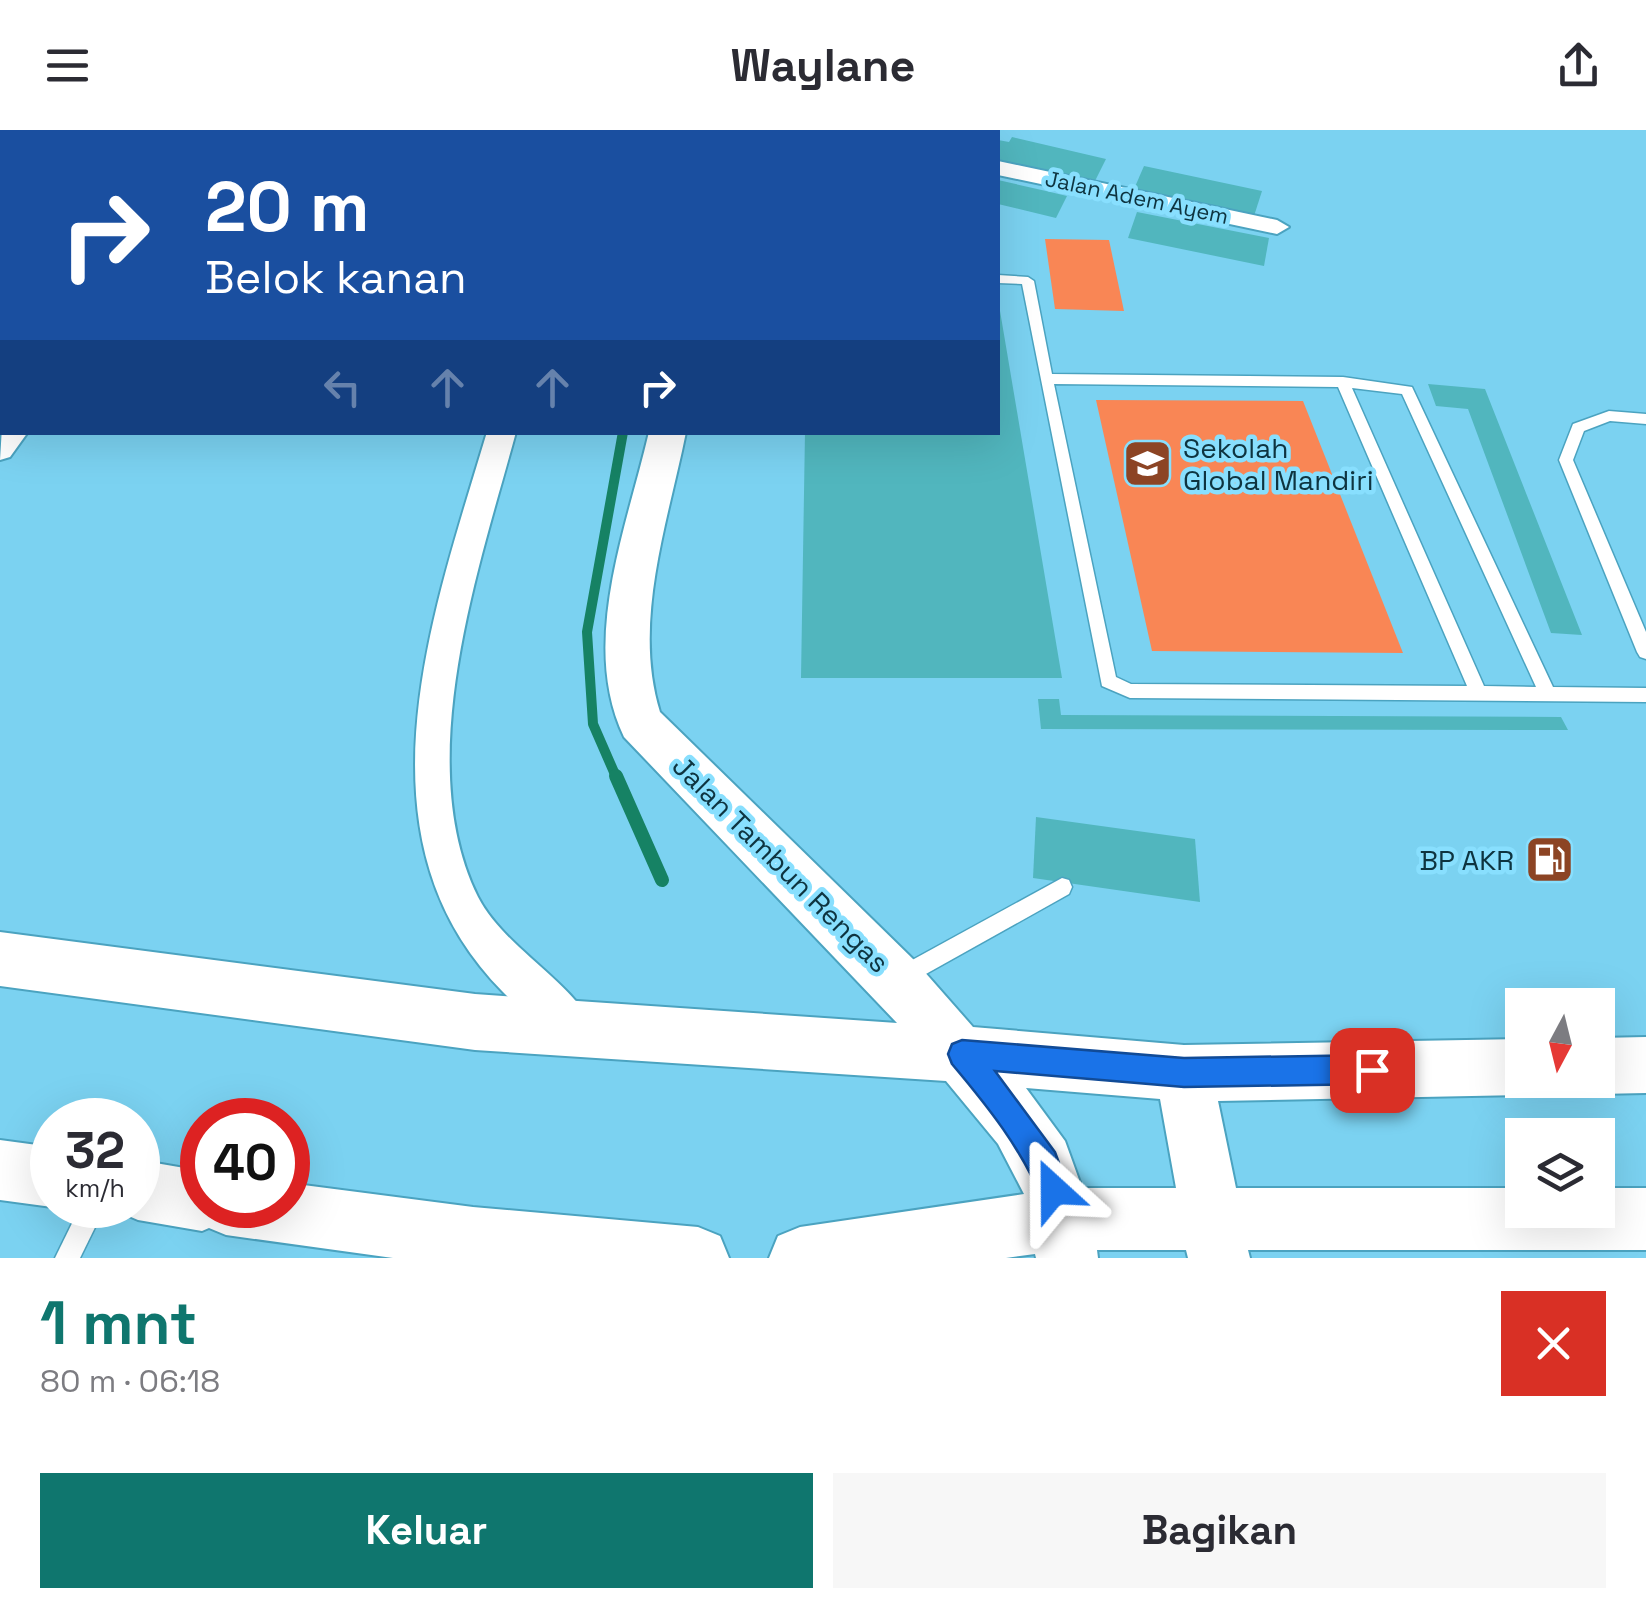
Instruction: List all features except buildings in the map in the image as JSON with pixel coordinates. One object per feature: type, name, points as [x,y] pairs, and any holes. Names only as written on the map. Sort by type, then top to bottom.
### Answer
[{"type":"street","name":"Jalan Adem Ayem","points":[[1000,168],[1277,227]]},
{"type":"street","points":[[501,435],[438,690],[429,776],[447,874],[465,913],[525,983],[572,1028]]},
{"type":"street","name":"Jalan Tambun Rengas","points":[[667,435],[625,643],[630,698],[640,723],[896,980],[1019,1122],[1044,1162],[1065,1238]]},
{"type":"street","points":[[0,959],[475,1022],[1184,1072],[1505,1067]]},
{"type":"street","points":[[1615,1066],[1646,1065]]},
{"type":"street","points":[[1184,1072],[1216,1238]]},
{"type":"street","points":[[0,1170],[30,1174]]},
{"type":"street","points":[[310,1217],[397,1230],[698,1258]]},
{"type":"street","points":[[800,1258],[1065,1238],[1216,1238],[1646,1219]]},
{"type":"lane","points":[[1000,279],[1028,282],[1108,681],[1119,689],[1477,690],[1646,695]]},
{"type":"lane","points":[[1046,379],[1343,382],[1407,390],[1547,692]]},
{"type":"lane","points":[[1343,382],[1477,690]]},
{"type":"lane","points":[[1644,643],[1566,460],[1578,428],[1609,416],[1646,419]]},
{"type":"lane","points":[[896,980],[1062,888]]},
{"type":"lane","points":[[66,1258],[82,1228]]},
{"type":"shaded area","points":[[1045,239],[1109,240],[1124,311],[1055,309]]},
{"type":"shaded area","points":[[1096,400],[1303,401],[1403,653],[1152,651]]},
{"type":"waterway","points":[[617,779],[593,724],[587,632],[622,435]]},
{"type":"waterway","points":[[616,776],[662,880]]},
{"type":"place","name":"Sekolah Global Mandiri","points":[[1148,464]]},
{"type":"place","name":"BP AKR","points":[[1549,860]]},
{"type":"route","points":[[1054,1190],[1044,1162],[1019,1122],[962,1054],[1184,1072],[1372,1070]]}]
